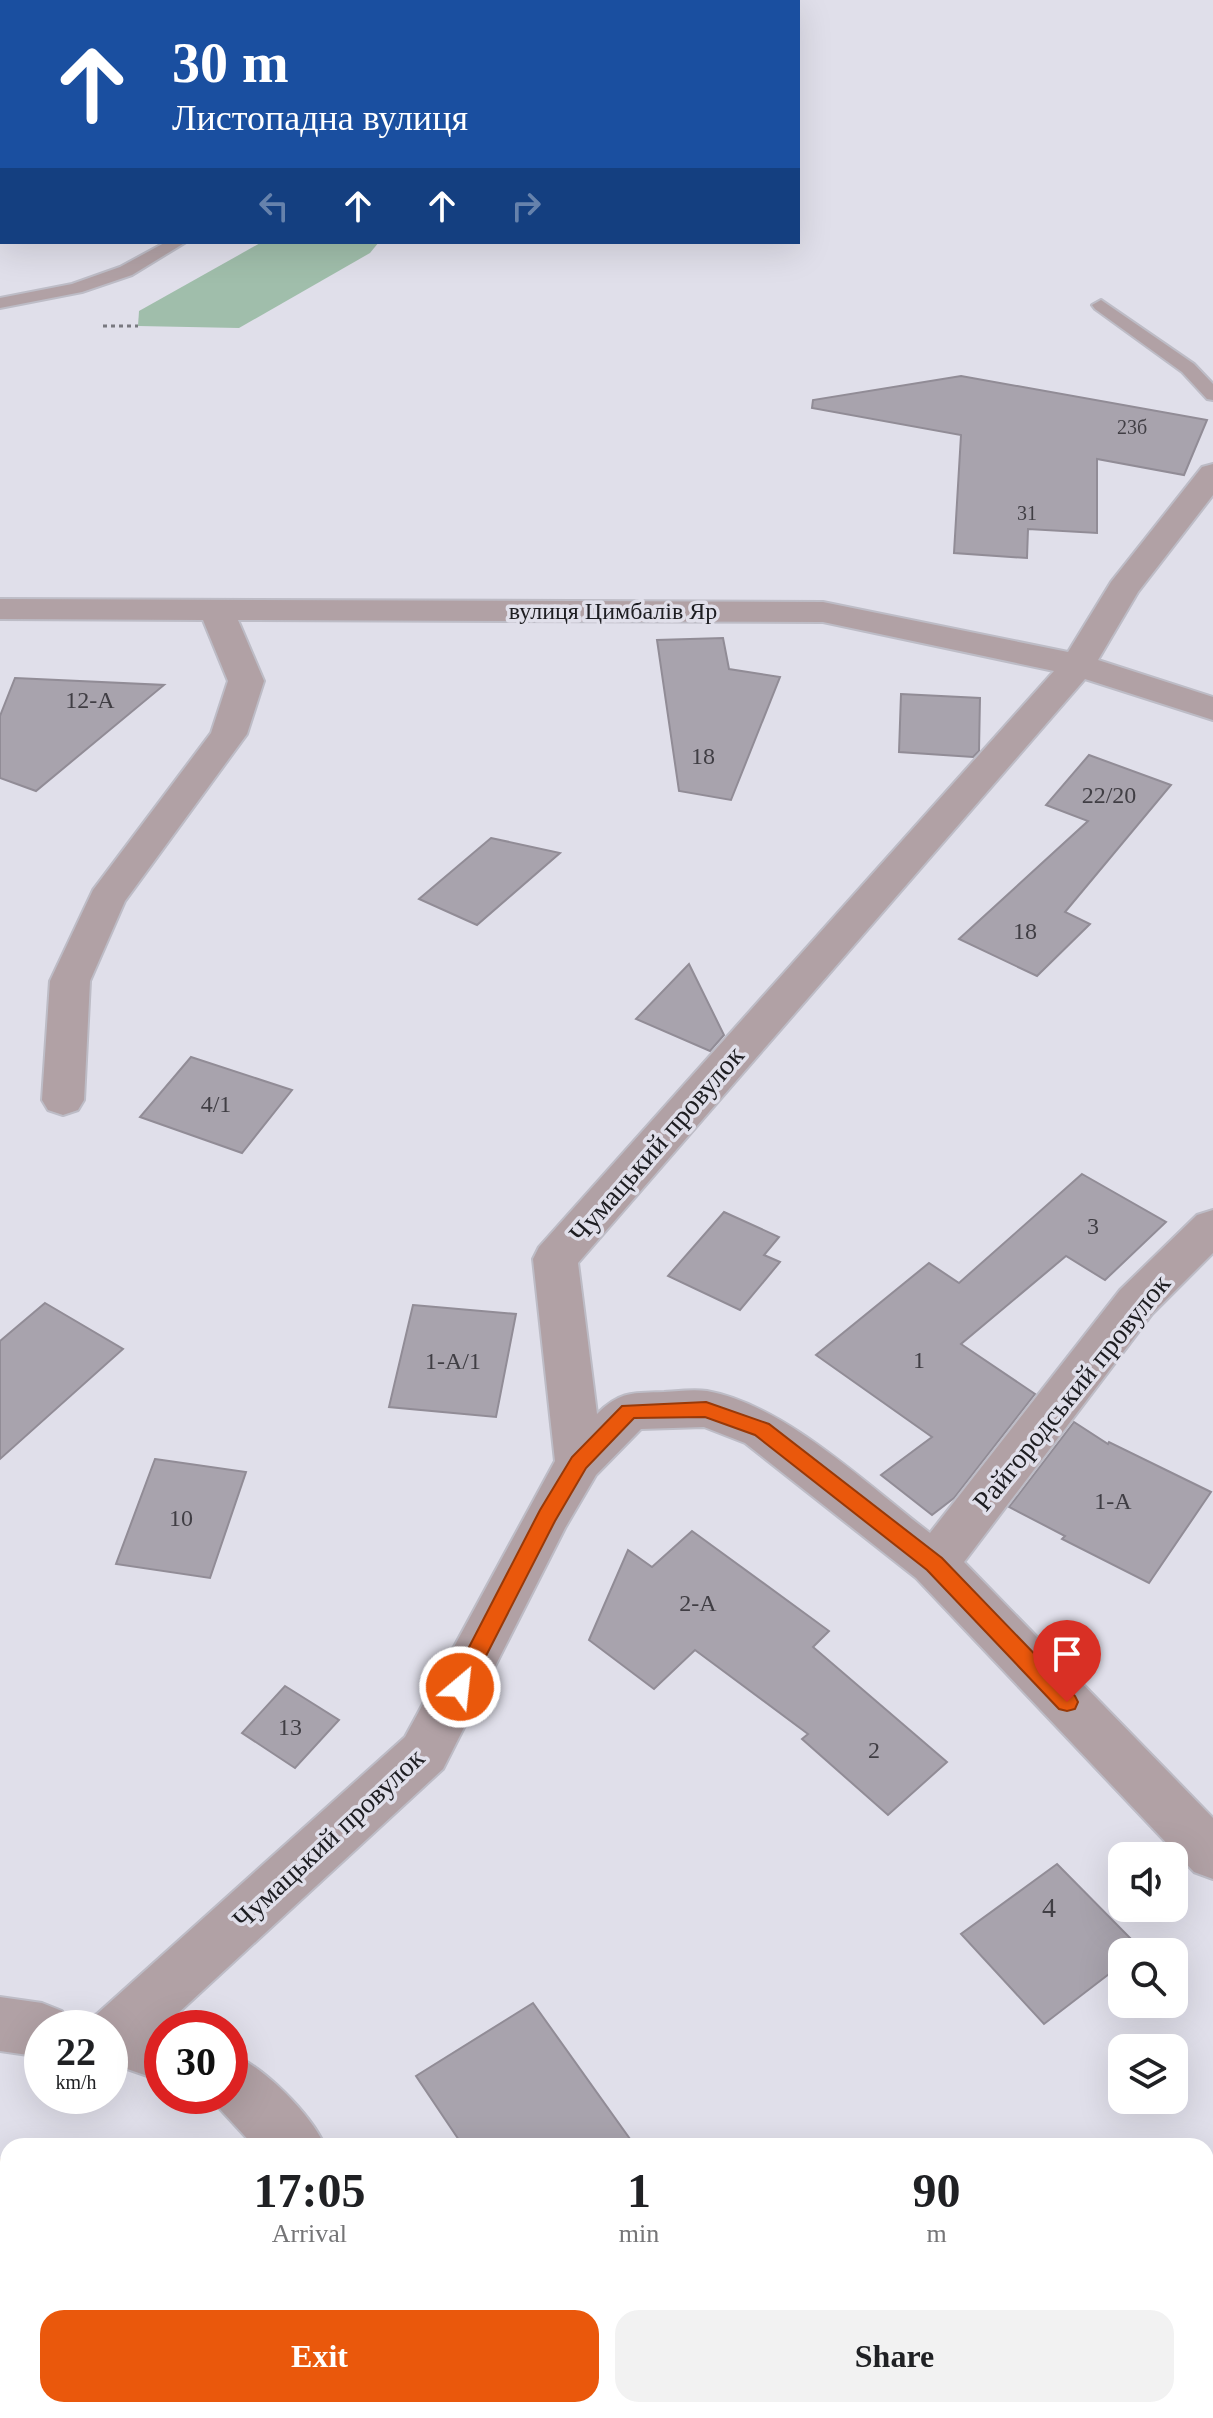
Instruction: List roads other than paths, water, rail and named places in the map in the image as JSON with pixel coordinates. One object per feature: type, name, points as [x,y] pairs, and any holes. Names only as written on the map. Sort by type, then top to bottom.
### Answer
[{"type":"street","name":"Чумацький провулок","points":[[129,2042],[424,1753],[547,1516],[579,1462],[555,1259],[1078,665],[1123,589],[1213,474]]},
{"type":"street","name":"вулиця Цимбалів Яр","points":[[0,609],[823,612],[1078,665],[1213,709]]},
{"type":"street","points":[[63,1100],[70,981],[107,899],[229,734],[246,681],[217,611]]},
{"type":"street","name":"Райгородський провулок","points":[[934,1564],[1136,1302],[1213,1226]]},
{"type":"street","points":[[579,1462],[629,1411],[706,1409],[762,1430],[934,1564],[1213,1855]]},
{"type":"street","points":[[0,2024],[24,2027]]},
{"type":"street","points":[[248,2099],[287,2138]]},
{"type":"lane","points":[[0,303],[76,288],[126,271],[174,244]]},
{"type":"lane","points":[[1101,305],[1188,368],[1213,395]]}]
